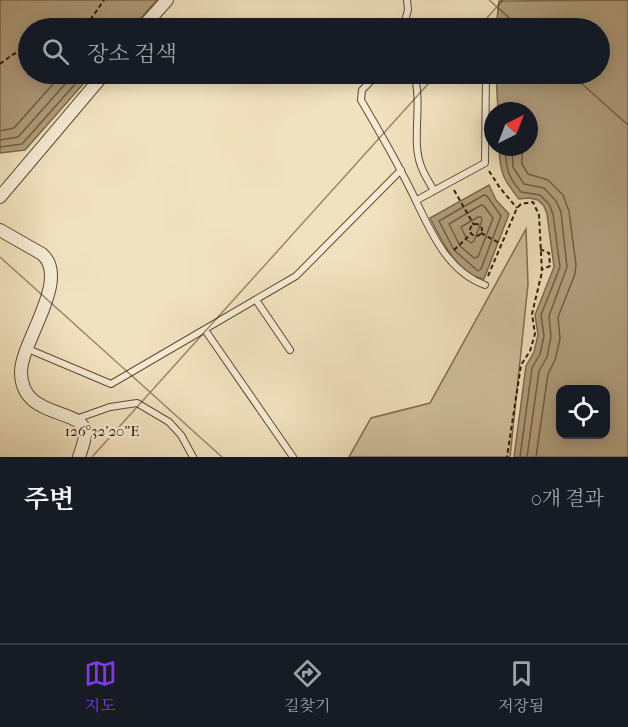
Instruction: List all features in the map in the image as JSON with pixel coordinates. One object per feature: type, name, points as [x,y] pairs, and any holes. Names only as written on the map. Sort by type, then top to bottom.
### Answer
[{"type":"street","points":[[151,18],[167,0]]},
{"type":"street","points":[[0,197],[96,84]]},
{"type":"street","points":[[0,230],[42,254],[48,259],[51,267],[51,277],[39,321],[22,361],[22,381],[31,399],[45,410],[75,420],[83,426],[86,434],[79,457]]},
{"type":"lane","points":[[406,18],[407,0]]},
{"type":"lane","points":[[368,84],[362,90],[361,100],[417,200],[437,243],[447,257],[475,281],[484,285]]},
{"type":"lane","points":[[416,84],[418,97],[418,154],[421,166],[434,191]]},
{"type":"lane","points":[[417,200],[485,163],[486,84]]},
{"type":"lane","points":[[28,349],[111,384],[284,285],[303,270],[401,170]]},
{"type":"lane","points":[[256,300],[290,350]]},
{"type":"lane","points":[[205,330],[293,457]]},
{"type":"lane","points":[[75,420],[110,407],[137,403],[169,422],[181,435],[193,457]]},
{"type":"path","points":[[92,18],[105,0]]},
{"type":"path","points":[[0,64],[18,52]]},
{"type":"path","points":[[485,163],[500,188],[517,208]]},
{"type":"path","points":[[457,194],[474,225],[481,227],[481,233]]},
{"type":"path","points":[[484,285],[517,208],[521,204],[533,202],[539,215],[541,270],[531,315],[535,334],[530,351],[521,365],[507,457]]},
{"type":"path","points":[[447,257],[471,234],[471,228],[474,225]]},
{"type":"path","points":[[481,233],[501,244]]},
{"type":"path","points":[[471,234],[477,236],[481,233]]},
{"type":"path","points":[[540,249],[549,253],[550,266],[541,270]]},
{"type":"shaded area","points":[[526,229],[528,284],[510,457],[349,457],[371,418],[430,403]]},
{"type":"water","points":[[0,0],[157,0],[141,18],[18,18],[18,84],[83,84],[25,150],[0,153]]},
{"type":"water","points":[[628,0],[628,457],[514,457],[526,366],[534,352],[538,335],[535,315],[554,267],[544,206],[538,200],[519,199],[506,181],[500,163],[500,156],[538,156],[538,102],[498,102],[497,84],[610,84],[610,18],[497,18],[499,1]]},
{"type":"water","points":[[489,185],[496,200],[509,214],[484,279],[474,276],[458,263],[430,218]]}]
